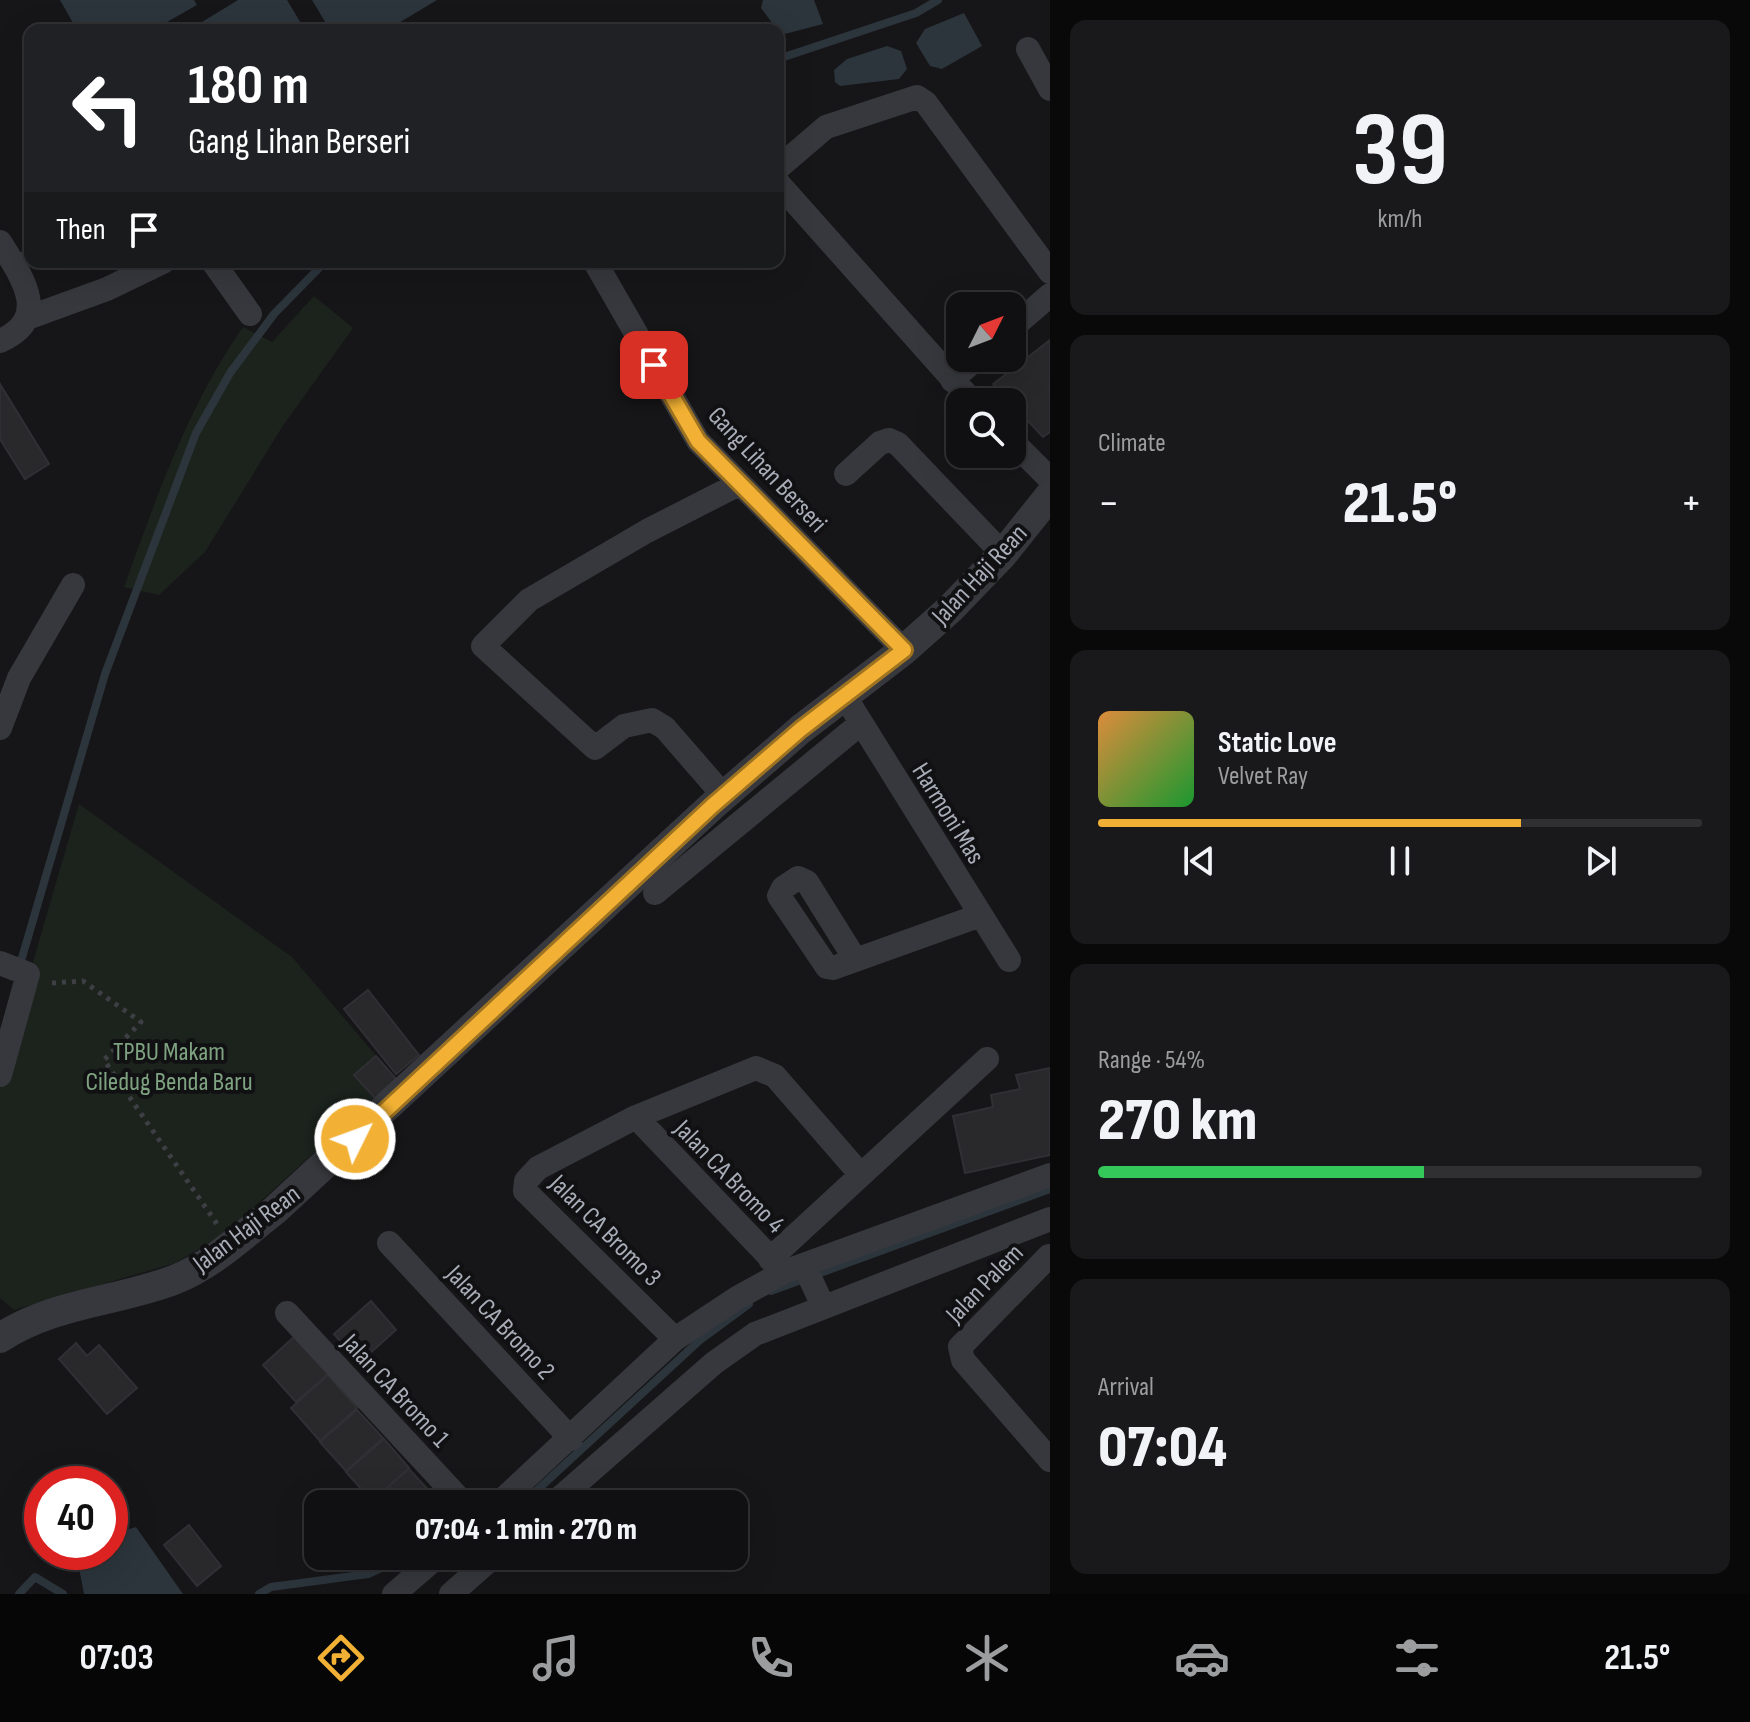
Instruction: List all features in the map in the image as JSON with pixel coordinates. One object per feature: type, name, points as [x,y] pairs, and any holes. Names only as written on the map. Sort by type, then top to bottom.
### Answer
[{"type":"street","points":[[1028,49],[1050,89]]},
{"type":"street","points":[[784,163],[826,127],[917,97],[926,103],[1050,272]]},
{"type":"street","points":[[784,190],[960,388]]},
{"type":"street","points":[[0,242],[22,258],[30,317]]},
{"type":"street","points":[[0,341],[18,333],[30,317],[107,289],[151,268]]},
{"type":"street","points":[[217,268],[250,314]]},
{"type":"street","name":"Gang Lihan Berseri","points":[[598,268],[691,430],[739,484],[904,650]]},
{"type":"street","points":[[1026,316],[1050,295]]},
{"type":"street","points":[[952,380],[961,372]]},
{"type":"street","points":[[846,474],[880,443],[889,440],[898,444],[1003,554]]},
{"type":"street","points":[[1026,455],[1044,473]]},
{"type":"street","points":[[724,796],[665,728],[652,720],[624,726],[595,748],[483,646],[529,600],[647,531],[739,484]]},
{"type":"street","name":"Jalan Haji Rean","points":[[0,1338],[55,1311],[174,1280],[208,1262],[275,1210],[395,1103],[724,796],[844,695],[904,650],[1003,554],[1050,495]]},
{"type":"street","points":[[0,728],[9,671],[73,585]]},
{"type":"street","name":"Harmoni Mas","points":[[844,695],[1009,960]]},
{"type":"street","points":[[655,893],[860,724]]},
{"type":"street","points":[[855,959],[981,915]]},
{"type":"street","points":[[0,1075],[28,974],[2,964]]},
{"type":"street","points":[[786,1265],[861,1175],[987,1059]]},
{"type":"street","points":[[636,1117],[756,1068],[766,1069],[861,1175]]},
{"type":"street","name":"Jalan CA Bromo 4","points":[[636,1117],[786,1265],[823,1306]]},
{"type":"street","name":"Jalan CA Bromo 3","points":[[636,1117],[538,1168],[526,1181],[525,1191],[675,1339]]},
{"type":"street","points":[[514,1490],[675,1339],[786,1265],[1050,1175]]},
{"type":"street","points":[[1046,1220],[1041,1239],[1050,1257]]},
{"type":"street","points":[[569,1490],[740,1343],[823,1306],[1046,1220]]},
{"type":"street","name":"Jalan CA Bromo 2","points":[[389,1243],[571,1439]]},
{"type":"street","name":"Jalan Palem","points":[[1050,1257],[960,1347],[963,1360],[1050,1460]]},
{"type":"street","name":"Jalan CA Bromo 1","points":[[287,1313],[451,1490]]},
{"type":"street","points":[[394,1594],[422,1570]]},
{"type":"street","points":[[451,1594],[478,1570]]},
{"type":"path","points":[[28,974],[41,983],[83,981],[141,1022],[104,1060],[231,1244]]},
{"type":"green space","points":[[314,296],[353,328],[282,427],[205,552],[159,595],[124,587],[190,420],[223,357],[243,327],[272,342]]},
{"type":"green space","name":"TPBU Makam Ciledug Benda Baru","points":[[79,804],[292,957],[396,1079],[224,1234],[175,1263],[14,1310],[0,1298],[0,1075]]},
{"type":"shaded area","points":[[60,0],[194,0],[197,5],[164,24],[74,24]]},
{"type":"shaded area","points":[[238,0],[287,0],[301,24],[199,24]]},
{"type":"shaded area","points":[[312,0],[437,0],[397,24],[326,24]]},
{"type":"shaded area","points":[[763,0],[814,0],[823,24],[784,34],[784,24],[773,24],[761,8]]},
{"type":"shaded area","points":[[964,13],[982,46],[942,69],[930,66],[916,43],[925,29]]},
{"type":"shaded area","points":[[887,46],[901,51],[907,69],[899,79],[840,86],[835,82],[834,70],[847,59]]},
{"type":"shaded area","points":[[136,1527],[183,1594],[84,1594],[79,1570],[128,1570],[128,1529]]},
{"type":"building","points":[[1050,340],[1050,432],[1043,437],[1026,419],[1026,388],[997,388],[993,384],[1009,372],[1026,372],[1026,359]]},
{"type":"building","points":[[0,384],[49,464],[25,479],[0,439]]},
{"type":"building","points":[[368,990],[419,1055],[396,1074],[344,1009]]},
{"type":"building","points":[[376,1056],[396,1079],[375,1098],[354,1075]]},
{"type":"building","points":[[1050,1068],[1050,1155],[965,1173],[953,1116],[993,1107],[991,1095],[1020,1089],[1016,1075]]},
{"type":"building","points":[[371,1301],[396,1330],[359,1363],[334,1334]]},
{"type":"building","points":[[294,1337],[328,1374],[296,1402],[263,1365]]},
{"type":"building","points":[[76,1343],[87,1356],[99,1345],[137,1388],[107,1414],[59,1359]]},
{"type":"building","points":[[328,1375],[357,1408],[320,1441],[291,1408]]},
{"type":"building","points":[[357,1410],[383,1438],[346,1471],[320,1442]]},
{"type":"building","points":[[384,1439],[409,1468],[384,1490],[362,1490],[346,1472]]},
{"type":"building","points":[[409,1469],[428,1490],[392,1490],[389,1486]]},
{"type":"building","points":[[189,1525],[221,1566],[197,1586],[164,1545]]},
{"type":"waterway","points":[[784,57],[916,13],[938,0]]},
{"type":"waterway","points":[[19,968],[105,674],[196,433],[230,373],[274,314],[319,268]]},
{"type":"waterway","points":[[771,1291],[1050,1189]]},
{"type":"waterway","points":[[537,1490],[700,1340],[749,1304]]},
{"type":"waterway","points":[[259,1594],[271,1587],[368,1574],[377,1570]]},
{"type":"waterway","points":[[19,1594],[35,1577],[63,1594]]},
{"type":"route","points":[[355,1139],[712,806],[801,729],[904,650],[698,441],[654,365]]}]
